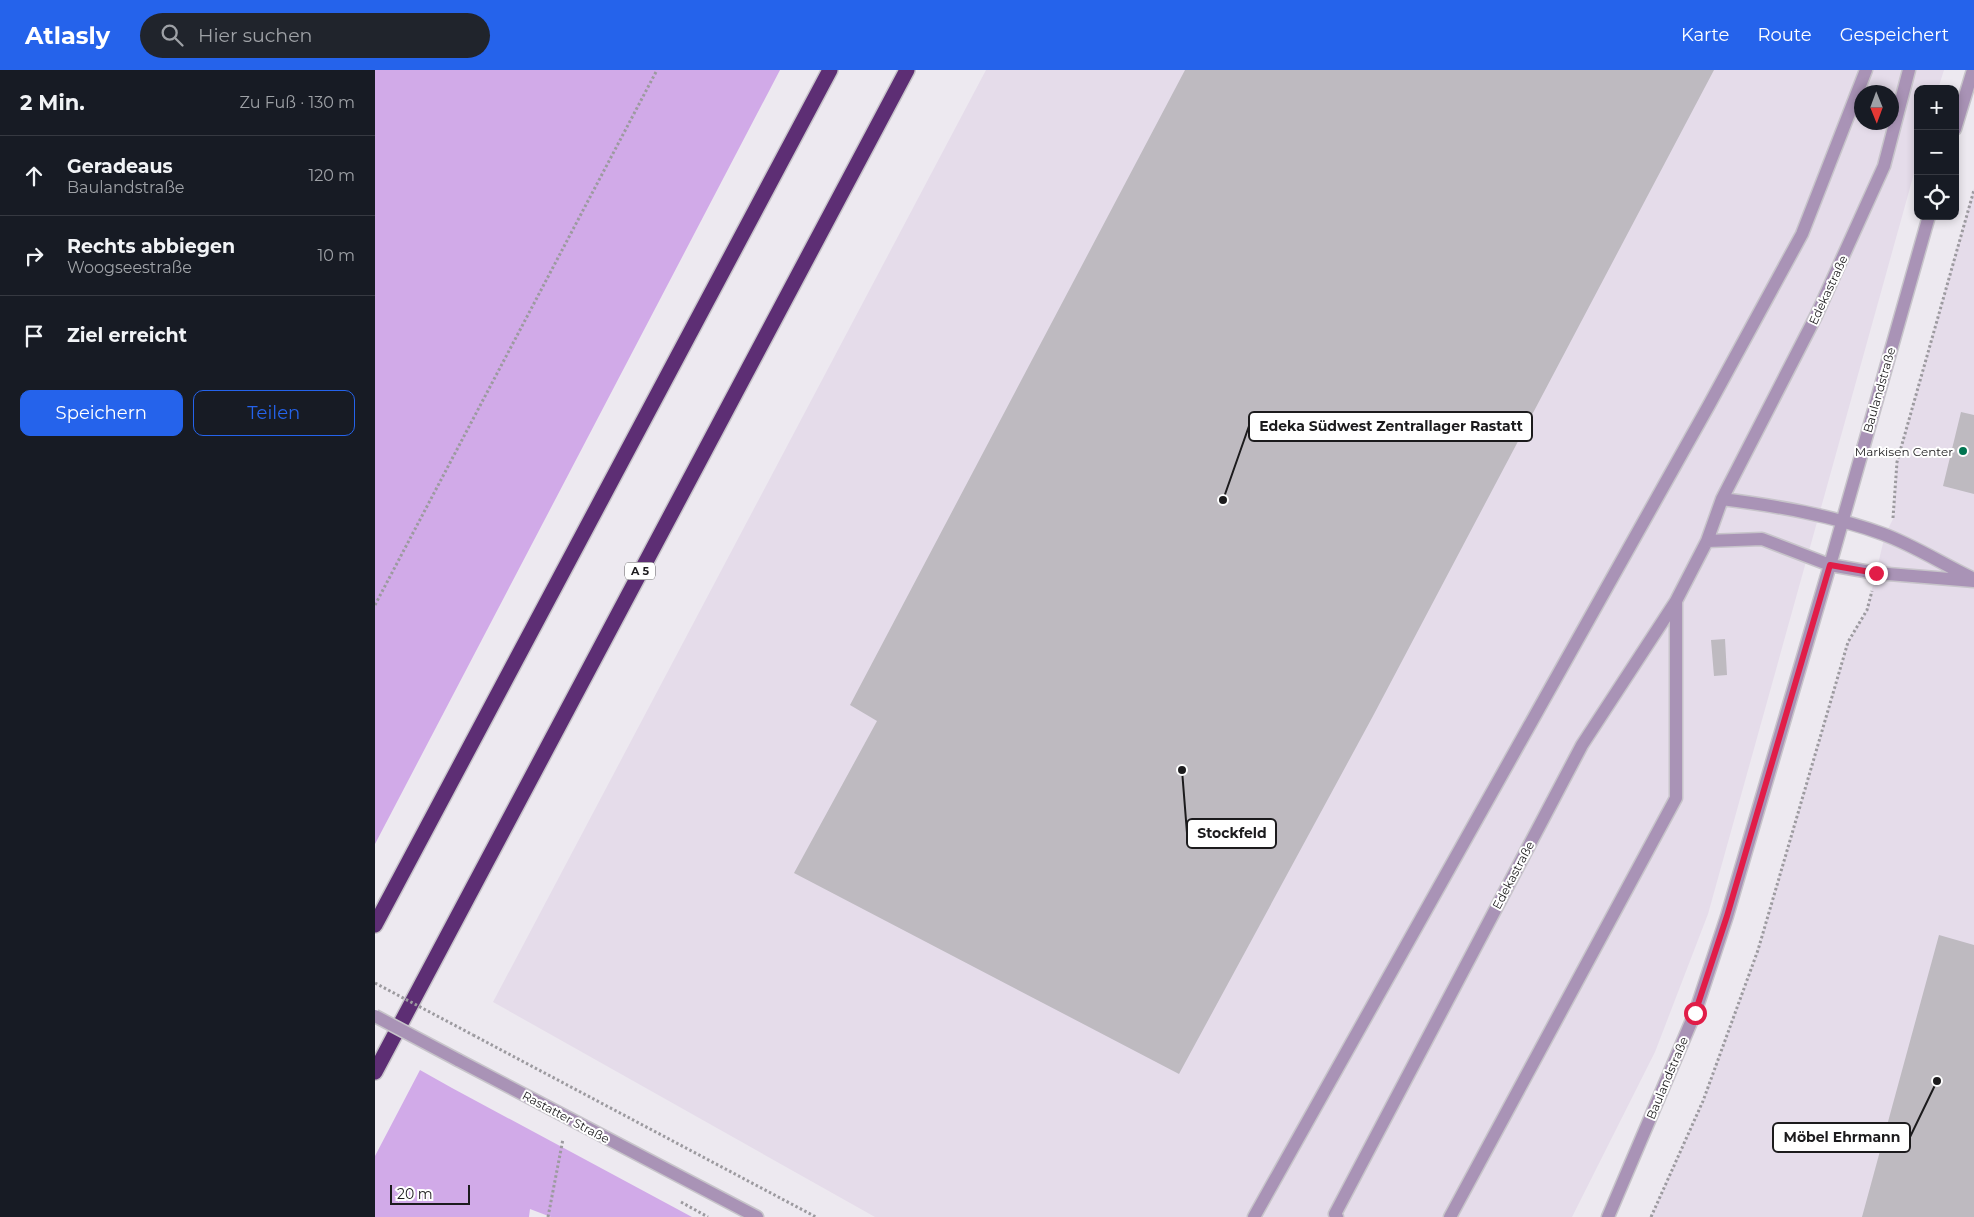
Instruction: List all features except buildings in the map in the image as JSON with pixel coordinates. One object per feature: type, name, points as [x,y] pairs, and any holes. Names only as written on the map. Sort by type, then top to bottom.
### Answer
[{"type":"highway","points":[[375,925],[830,70]]},
{"type":"highway","name":"A 5","points":[[375,1072],[907,70]]},
{"type":"street","points":[[1254,1217],[1709,405],[1802,234],[1866,70]]},
{"type":"street","name":"Edekastraße","points":[[1337,1217],[1335,1214],[1582,745],[1676,601],[1707,541],[1722,500],[1816,316],[1885,166],[1909,70]]},
{"type":"street","points":[[1959,116],[1973,70]]},
{"type":"street","name":"Baulandstraße","points":[[1608,1217],[1698,1004],[1727,916],[1830,565],[1928,220]]},
{"type":"street","points":[[1722,500],[1787,508],[1842,521],[1885,535],[1974,580]]},
{"type":"street","points":[[1707,541],[1762,538],[1830,565],[1876,573],[1974,580]]},
{"type":"street","points":[[1450,1217],[1676,798],[1676,601]]},
{"type":"street","name":"Rastatter Straße","points":[[375,1016],[757,1217]]},
{"type":"path","points":[[375,605],[657,70]]},
{"type":"path","points":[[1894,518],[1897,462],[1974,190]]},
{"type":"path","points":[[1651,1217],[1703,1101],[1758,950],[1848,642],[1867,610],[1871,595]]},
{"type":"path","points":[[375,983],[816,1217]]},
{"type":"path","points":[[548,1217],[563,1139]]},
{"type":"shaded area","points":[[375,70],[780,70],[375,844]]},
{"type":"shaded area","points":[[986,70],[1944,70],[1939,85],[1914,85],[1914,173],[1708,914],[1655,1052],[1572,1217],[875,1217],[493,1002]]},
{"type":"shaded area","points":[[1974,188],[1974,1217],[1651,1217],[1703,1101],[1758,950],[1848,642],[1867,610],[1885,535],[1894,517],[1897,462]]},
{"type":"shaded area","points":[[420,1070],[692,1217],[551,1217],[530,1209],[529,1217],[375,1217],[375,1156]]},
{"type":"place","name":"Markisen Center","points":[[1963,451]]},
{"type":"place","name":"Edeka Südwest Zentrallager Rastatt","points":[[1223,500]]},
{"type":"place","name":"Stockfeld","points":[[1182,770]]},
{"type":"place","name":"Möbel Ehrmann","points":[[1937,1081]]},
{"type":"route","points":[[1695,1013],[1727,916],[1830,565],[1876,573]]}]
